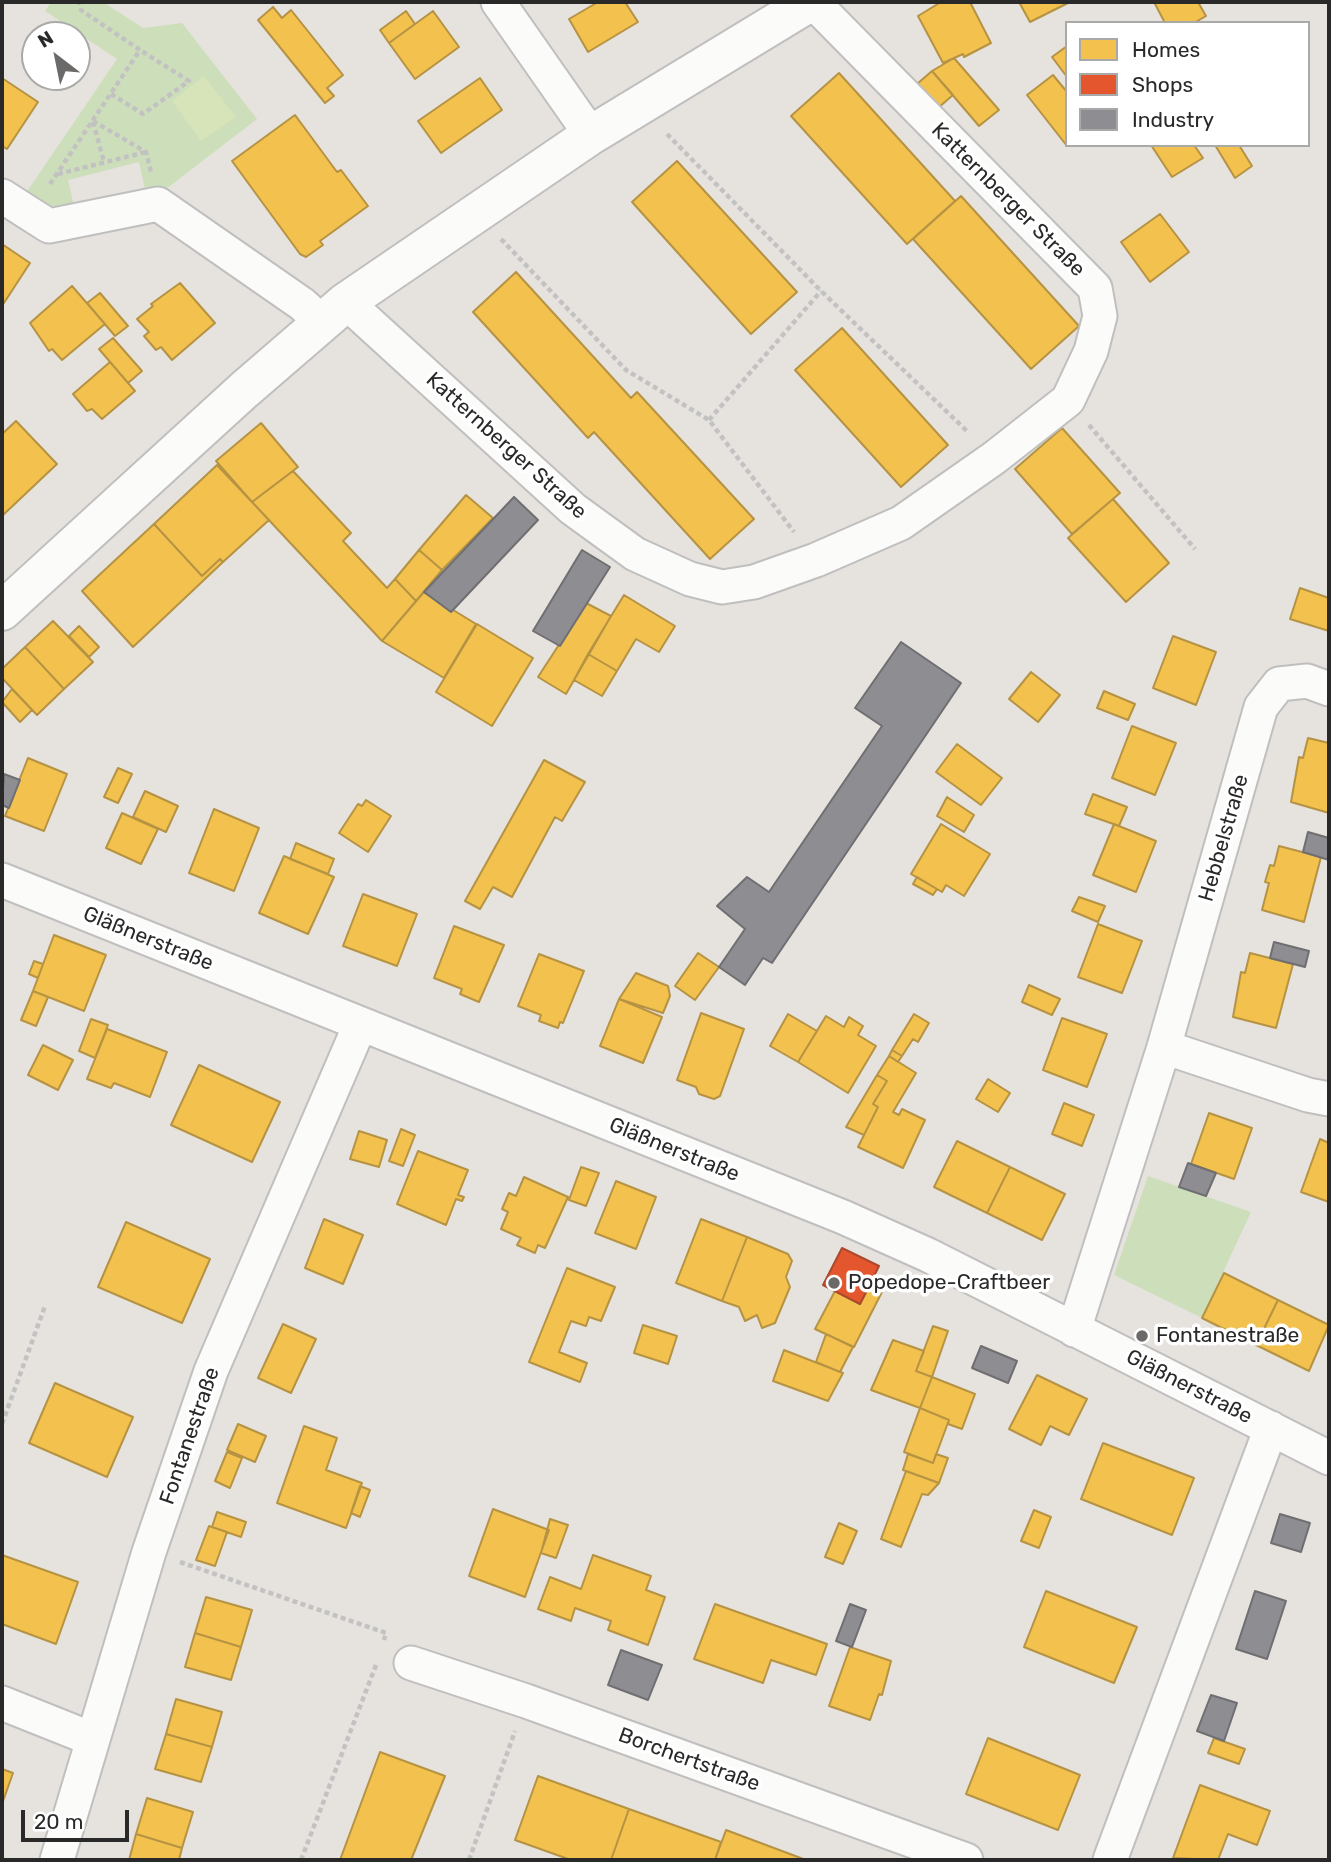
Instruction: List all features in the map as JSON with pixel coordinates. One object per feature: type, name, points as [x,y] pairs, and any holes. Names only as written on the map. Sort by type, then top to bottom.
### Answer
[{"type":"street","points":[[498,2],[592,135]]},
{"type":"street","name":"Katternberger Straße","points":[[2,611],[334,312],[592,135],[812,2],[1095,288],[1100,316],[1091,351],[1068,400],[994,458],[901,523],[816,560],[754,582],[722,587],[690,579],[635,554],[573,509],[334,312]]},
{"type":"street","points":[[2,196],[49,226],[158,204],[302,303],[334,312]]},
{"type":"street","name":"Hebbelstraße","points":[[1074,1330],[1164,1047],[1261,707],[1279,684],[1307,681],[1329,689]]},
{"type":"street","name":"Gläßnerstraße","points":[[2,880],[834,1213],[928,1255],[1329,1458]]},
{"type":"street","name":"Fontanestraße","points":[[57,1860],[149,1552],[211,1371],[360,1025]]},
{"type":"street","points":[[1164,1047],[1308,1095],[1329,1099]]},
{"type":"street","points":[[1110,1860],[1271,1428]]},
{"type":"street","name":"Borchertstraße","points":[[396,1659],[526,1701],[966,1860]]},
{"type":"street","points":[[2,1703],[92,1739]]},
{"type":"path","points":[[79,2],[81,10],[189,81],[143,114],[111,94]]},
{"type":"path","points":[[30,214],[140,50]]},
{"type":"path","points":[[639,106],[821,291],[970,433]]},
{"type":"path","points":[[93,121],[146,152],[158,204]]},
{"type":"path","points":[[93,121],[104,162]]},
{"type":"path","points":[[57,174],[146,152]]},
{"type":"path","points":[[477,213],[626,370],[709,419],[784,519]]},
{"type":"path","points":[[709,419],[821,291]]},
{"type":"path","points":[[1068,400],[1195,549]]},
{"type":"path","points":[[2,1424],[45,1306]]},
{"type":"path","points":[[195,1567],[386,1633],[396,1659],[301,1860]]},
{"type":"path","points":[[468,1860],[526,1701]]},
{"type":"green space","points":[[51,2],[103,2],[143,28],[182,23],[257,119],[166,189],[146,194],[139,162],[68,180],[74,206],[50,208],[26,193],[117,59],[91,42],[91,21],[60,21],[45,11]]},
{"type":"green space","points":[[204,76],[236,117],[201,141],[172,101]]},
{"type":"green space","points":[[1148,1176],[1251,1212],[1202,1318],[1114,1275]]},
{"type":"building: Homes","points":[[598,2],[625,2],[638,22],[588,52],[569,19]]},
{"type":"building: Homes","points":[[941,2],[970,2],[991,43],[964,57],[963,54],[943,63],[918,16]]},
{"type":"building: Homes","points":[[1019,2],[1070,2],[1030,22]]},
{"type":"building: Homes","points":[[1154,2],[1198,2],[1206,16],[1197,21],[1164,21]]},
{"type":"building: Homes","points":[[273,7],[282,18],[291,10],[343,75],[327,88],[334,96],[325,103],[258,20]]},
{"type":"building: Homes","points":[[406,11],[415,24],[389,43],[380,30]]},
{"type":"building: Homes","points":[[433,11],[459,47],[415,79],[389,43]]},
{"type":"building: Homes","points":[[1065,47],[1065,74],[1052,57]]},
{"type":"building: Homes","points":[[954,58],[999,110],[979,126],[932,71]]},
{"type":"building: Homes","points":[[932,71],[953,95],[938,108],[917,84]]},
{"type":"building: Homes","points":[[839,73],[955,201],[907,244],[791,116]]},
{"type":"building: Homes","points":[[1053,75],[1065,90],[1065,143],[1027,95]]},
{"type":"building: Homes","points":[[2,78],[38,102],[7,149],[2,146]]},
{"type":"building: Homes","points":[[480,78],[502,110],[441,153],[418,121]]},
{"type":"building: Homes","points":[[295,115],[337,172],[341,170],[368,206],[320,241],[323,245],[306,257],[300,254],[232,161]]},
{"type":"building: Homes","points":[[1152,147],[1195,147],[1203,158],[1172,177]]},
{"type":"building: Homes","points":[[1216,147],[1240,147],[1252,166],[1235,178]]},
{"type":"building: Homes","points":[[677,161],[797,292],[751,334],[632,202]]},
{"type":"building: Homes","points":[[961,196],[1079,326],[1031,369],[913,239]]},
{"type":"building: Homes","points":[[1160,214],[1189,252],[1150,282],[1121,242]]},
{"type":"building: Homes","points":[[2,244],[30,263],[2,306]]},
{"type":"building: Homes","points":[[516,272],[631,398],[637,392],[754,519],[710,559],[594,432],[588,438],[473,312]]},
{"type":"building: Homes","points":[[180,283],[215,323],[172,360],[161,347],[156,350],[144,336],[149,332],[137,319],[153,306],[151,304]]},
{"type":"building: Homes","points":[[72,286],[105,324],[62,360],[52,349],[49,351],[30,323]]},
{"type":"building: Homes","points":[[100,293],[128,326],[115,336],[87,303]]},
{"type":"building: Homes","points":[[842,328],[948,445],[901,487],[795,370]]},
{"type":"building: Homes","points":[[113,338],[142,371],[128,383],[99,349]]},
{"type":"building: Homes","points":[[110,362],[135,391],[102,419],[92,409],[87,411],[73,394]]},
{"type":"building: Homes","points":[[16,421],[57,464],[2,516],[2,434]]},
{"type":"building: Homes","points":[[261,423],[298,467],[252,502],[216,461]]},
{"type":"building: Homes","points":[[1062,428],[1120,493],[1072,534],[1015,469]]},
{"type":"building: Homes","points":[[217,465],[269,520],[223,562],[220,559],[202,576],[154,524]]},
{"type":"building: Homes","points":[[293,471],[351,533],[343,541],[387,588],[395,579],[416,601],[382,641],[252,502]]},
{"type":"building: Homes","points":[[466,495],[493,518],[442,570],[419,550]]},
{"type":"building: Homes","points":[[1113,499],[1169,563],[1126,602],[1068,538]]},
{"type":"building: Homes","points":[[154,524],[202,576],[220,559],[223,562],[133,647],[82,591]]},
{"type":"building: Homes","points":[[419,550],[442,570],[416,601],[395,579]]},
{"type":"building: Homes","points":[[1300,588],[1329,598],[1329,631],[1290,619]]},
{"type":"building: Homes","points":[[424,592],[476,624],[444,678],[382,641]]},
{"type":"building: Homes","points":[[624,595],[675,626],[659,652],[636,639],[617,671],[588,654]]},
{"type":"building: Homes","points":[[586,603],[611,616],[566,694],[538,677]]},
{"type":"building: Homes","points":[[53,621],[93,662],[64,689],[25,647]]},
{"type":"building: Homes","points":[[477,624],[533,658],[492,726],[436,692]]},
{"type":"building: Homes","points":[[79,626],[99,647],[89,657],[69,636]]},
{"type":"building: Homes","points":[[1173,636],[1216,652],[1196,705],[1153,688]]},
{"type":"building: Homes","points":[[25,647],[64,689],[37,715],[2,678],[2,669]]},
{"type":"building: Homes","points":[[588,654],[617,671],[602,696],[574,680]]},
{"type":"building: Homes","points":[[1031,672],[1060,695],[1038,722],[1009,699]]},
{"type":"building: Homes","points":[[12,689],[32,710],[20,722],[2,702]]},
{"type":"building: Homes","points":[[1104,691],[1135,704],[1128,720],[1097,708]]},
{"type":"building: Homes","points":[[1132,726],[1176,743],[1155,795],[1112,778]]},
{"type":"building: Homes","points":[[1308,738],[1329,743],[1329,813],[1291,802],[1299,757],[1303,758]]},
{"type":"building: Homes","points":[[957,744],[1002,778],[981,805],[936,772]]},
{"type":"building: Homes","points":[[28,758],[67,774],[44,831],[5,816]]},
{"type":"building: Homes","points":[[544,760],[585,782],[562,821],[555,817],[512,897],[493,887],[480,909],[465,901]]},
{"type":"building: Homes","points":[[118,768],[132,774],[118,803],[104,797]]},
{"type":"building: Homes","points":[[145,791],[178,806],[166,832],[133,817]]},
{"type":"building: Homes","points":[[1093,794],[1127,807],[1119,826],[1085,814]]},
{"type":"building: Homes","points":[[947,797],[974,815],[964,832],[937,816]]},
{"type":"building: Homes","points":[[366,800],[391,816],[368,852],[339,833],[358,804],[362,806]]},
{"type":"building: Homes","points":[[214,809],[259,828],[234,891],[189,873]]},
{"type":"building: Homes","points":[[122,813],[158,829],[141,864],[106,848]]},
{"type":"building: Homes","points":[[941,824],[990,854],[964,896],[946,885],[942,892],[911,874]]},
{"type":"building: Homes","points":[[1114,824],[1156,841],[1136,892],[1093,875]]},
{"type":"building: Homes","points":[[296,843],[334,859],[328,874],[290,859]]},
{"type":"building: Homes","points":[[1279,846],[1321,857],[1304,922],[1262,910],[1269,883],[1265,882],[1270,865],[1274,866]]},
{"type":"building: Homes","points":[[284,856],[334,877],[308,934],[259,913]]},
{"type":"building: Homes","points":[[917,877],[937,889],[933,895],[913,884]]},
{"type":"building: Homes","points":[[363,894],[417,914],[397,966],[343,946]]},
{"type":"building: Homes","points":[[1079,897],[1105,906],[1098,922],[1072,911]]},
{"type":"building: Homes","points":[[1098,924],[1142,941],[1122,993],[1078,977]]},
{"type":"building: Homes","points":[[454,926],[504,945],[479,1002],[460,994],[462,989],[434,978]]},
{"type":"building: Homes","points":[[54,935],[106,955],[84,1011],[33,991]]},
{"type":"building: Homes","points":[[698,953],[719,967],[695,1000],[675,986]]},
{"type":"building: Homes","points":[[1250,953],[1293,964],[1276,1028],[1233,1017],[1241,972],[1245,973]]},
{"type":"building: Homes","points":[[539,954],[584,971],[563,1023],[560,1022],[558,1028],[539,1021],[541,1015],[518,1006]]},
{"type":"building: Homes","points":[[34,961],[43,964],[38,978],[29,974]]},
{"type":"building: Homes","points":[[636,973],[668,986],[670,996],[663,1013],[619,999]]},
{"type":"building: Homes","points":[[1029,985],[1060,999],[1052,1015],[1022,1002]]},
{"type":"building: Homes","points":[[33,991],[48,997],[36,1026],[21,1020]]},
{"type":"building: Homes","points":[[619,999],[662,1017],[643,1063],[600,1046]]},
{"type":"building: Homes","points":[[701,1013],[744,1029],[720,1096],[714,1099],[699,1094],[696,1087],[677,1080]]},
{"type":"building: Homes","points":[[788,1014],[817,1031],[798,1062],[770,1046]]},
{"type":"building: Homes","points":[[914,1014],[929,1023],[918,1042],[913,1039],[902,1056],[892,1050]]},
{"type":"building: Homes","points":[[826,1016],[844,1027],[849,1017],[863,1026],[858,1035],[876,1046],[848,1093],[798,1062]]},
{"type":"building: Homes","points":[[1062,1018],[1107,1034],[1087,1087],[1043,1070]]},
{"type":"building: Homes","points":[[91,1019],[108,1025],[95,1058],[79,1051]]},
{"type":"building: Homes","points":[[107,1029],[167,1052],[150,1097],[114,1083],[111,1088],[87,1079]]},
{"type":"building: Homes","points":[[43,1045],[73,1060],[58,1090],[28,1075]]},
{"type":"building: Homes","points":[[892,1050],[902,1056],[898,1062],[889,1056]]},
{"type":"building: Homes","points":[[889,1056],[916,1073],[893,1112],[899,1115],[902,1109],[925,1120],[903,1168],[858,1147],[878,1107],[873,1104],[887,1081],[877,1075]]},
{"type":"building: Homes","points":[[199,1065],[280,1102],[252,1162],[171,1125]]},
{"type":"building: Homes","points":[[877,1075],[887,1081],[873,1104],[878,1107],[864,1135],[846,1127]]},
{"type":"building: Homes","points":[[988,1079],[1010,1093],[998,1112],[976,1099]]},
{"type":"building: Homes","points":[[1064,1103],[1094,1115],[1082,1146],[1052,1134]]},
{"type":"building: Homes","points":[[1209,1113],[1252,1128],[1234,1179],[1191,1164]]},
{"type":"building: Homes","points":[[401,1129],[415,1135],[403,1166],[389,1161]]},
{"type":"building: Homes","points":[[359,1131],[387,1140],[379,1167],[350,1159]]},
{"type":"building: Homes","points":[[1320,1139],[1329,1143],[1329,1202],[1301,1192]]},
{"type":"building: Homes","points":[[957,1141],[1010,1167],[987,1213],[934,1187]]},
{"type":"building: Homes","points":[[418,1151],[468,1170],[458,1195],[464,1197],[462,1201],[456,1199],[446,1225],[397,1204]]},
{"type":"building: Homes","points":[[581,1167],[599,1173],[586,1206],[569,1200]]},
{"type":"building: Homes","points":[[1010,1167],[1065,1194],[1042,1240],[987,1213]]},
{"type":"building: Homes","points":[[524,1177],[568,1197],[545,1248],[538,1245],[535,1253],[517,1245],[521,1238],[501,1229],[508,1212],[502,1209],[509,1193],[516,1196]]},
{"type":"building: Homes","points":[[616,1181],[656,1197],[636,1249],[595,1233]]},
{"type":"building: Homes","points":[[324,1219],[363,1235],[343,1284],[305,1268]]},
{"type":"building: Homes","points":[[701,1219],[747,1237],[722,1301],[676,1283]]},
{"type":"building: Homes","points":[[126,1222],[210,1259],[182,1323],[98,1287]]},
{"type":"building: Homes","points":[[747,1237],[788,1254],[792,1261],[786,1277],[790,1287],[775,1323],[762,1328],[757,1315],[745,1321],[739,1307],[722,1301]]},
{"type":"building: Homes","points":[[567,1268],[615,1287],[601,1321],[589,1317],[586,1326],[571,1321],[559,1352],[587,1363],[580,1382],[529,1362]]},
{"type":"building: Homes","points":[[1224,1273],[1278,1300],[1256,1345],[1202,1318]]},
{"type":"building: Homes","points":[[871,1284],[883,1290],[854,1347],[815,1329],[835,1291],[860,1304]]},
{"type":"building: Homes","points":[[1278,1300],[1329,1325],[1309,1371],[1256,1345]]},
{"type":"building: Homes","points":[[283,1324],[316,1339],[291,1393],[258,1378]]},
{"type":"building: Homes","points":[[643,1325],[677,1336],[668,1364],[634,1353]]},
{"type":"building: Homes","points":[[933,1326],[948,1331],[932,1377],[916,1371]]},
{"type":"building: Homes","points":[[826,1334],[853,1347],[840,1372],[816,1362]]},
{"type":"building: Homes","points":[[893,1340],[924,1351],[916,1371],[932,1377],[920,1408],[871,1390]]},
{"type":"building: Homes","points":[[784,1350],[843,1373],[828,1401],[773,1381]]},
{"type":"building: Homes","points":[[1037,1375],[1087,1399],[1069,1435],[1050,1426],[1041,1445],[1009,1429]]},
{"type":"building: Homes","points":[[932,1377],[975,1394],[962,1429],[948,1424],[949,1420],[920,1408]]},
{"type":"building: Homes","points":[[55,1383],[133,1417],[107,1477],[29,1443]]},
{"type":"building: Homes","points":[[920,1408],[949,1420],[933,1463],[904,1452]]},
{"type":"building: Homes","points":[[238,1424],[266,1436],[255,1462],[227,1450]]},
{"type":"building: Homes","points":[[304,1426],[337,1438],[326,1470],[362,1483],[346,1528],[277,1503]]},
{"type":"building: Homes","points":[[1103,1443],[1194,1478],[1172,1535],[1081,1499]]},
{"type":"building: Homes","points":[[227,1452],[242,1458],[230,1488],[215,1481]]},
{"type":"building: Homes","points":[[908,1454],[933,1463],[936,1454],[948,1458],[939,1483],[903,1470]]},
{"type":"building: Homes","points":[[906,1471],[939,1483],[928,1495],[922,1494],[901,1547],[881,1539]]},
{"type":"building: Homes","points":[[360,1486],[370,1490],[360,1517],[351,1513]]},
{"type":"building: Homes","points":[[493,1509],[549,1530],[525,1597],[469,1576]]},
{"type":"building: Homes","points":[[1034,1510],[1051,1517],[1039,1548],[1021,1541]]},
{"type":"building: Homes","points":[[217,1512],[246,1522],[241,1537],[212,1527]]},
{"type":"building: Homes","points":[[550,1519],[568,1525],[556,1558],[541,1553]]},
{"type":"building: Homes","points":[[839,1523],[857,1531],[843,1564],[825,1557]]},
{"type":"building: Homes","points":[[209,1526],[227,1532],[215,1566],[196,1560]]},
{"type":"building: Homes","points":[[2,1555],[78,1582],[56,1644],[2,1624]]},
{"type":"building: Homes","points":[[593,1555],[651,1576],[646,1590],[665,1597],[648,1645],[608,1630],[611,1621],[575,1608],[571,1621],[538,1609],[550,1577],[581,1589]]},
{"type":"building: Homes","points":[[1046,1591],[1137,1627],[1114,1683],[1024,1647]]},
{"type":"building: Homes","points":[[206,1597],[252,1610],[241,1647],[195,1633]]},
{"type":"building: Homes","points":[[715,1604],[827,1644],[816,1675],[771,1660],[763,1683],[694,1659]]},
{"type":"building: Homes","points":[[195,1633],[241,1647],[231,1680],[185,1667]]},
{"type":"building: Homes","points":[[850,1647],[891,1661],[882,1695],[879,1694],[870,1720],[829,1706]]},
{"type":"building: Homes","points":[[176,1699],[222,1712],[212,1747],[166,1734]]},
{"type":"building: Homes","points":[[166,1734],[212,1747],[201,1782],[155,1769]]},
{"type":"building: Homes","points":[[988,1738],[1080,1775],[1058,1830],[966,1794]]},
{"type":"building: Homes","points":[[1214,1738],[1245,1749],[1239,1764],[1208,1753]]},
{"type":"building: Homes","points":[[380,1752],[445,1776],[411,1860],[340,1860]]},
{"type":"building: Homes","points":[[2,1769],[13,1773],[2,1804]]},
{"type":"building: Homes","points":[[538,1776],[629,1809],[611,1860],[571,1860],[515,1840]]},
{"type":"building: Homes","points":[[1200,1785],[1270,1811],[1257,1845],[1228,1834],[1218,1860],[1173,1858]]},
{"type":"building: Homes","points":[[147,1798],[193,1812],[182,1848],[136,1834]]},
{"type":"building: Homes","points":[[629,1809],[721,1842],[715,1860],[611,1860]]},
{"type":"building: Homes","points":[[726,1830],[806,1860],[715,1860]]},
{"type":"building: Homes","points":[[136,1834],[182,1848],[179,1860],[129,1860]]},
{"type":"building: Shops","points":[[842,1248],[879,1266],[860,1304],[823,1285]]},
{"type":"building: Industry","points":[[514,497],[538,520],[451,612],[424,592]]},
{"type":"building: Industry","points":[[582,550],[610,567],[560,646],[533,631]]},
{"type":"building: Industry","points":[[901,642],[961,683],[772,963],[763,958],[745,985],[719,967],[745,929],[717,906],[747,877],[769,892],[882,726],[855,708]]},
{"type":"building: Industry","points":[[4,774],[20,780],[9,808],[2,805]]},
{"type":"building: Industry","points":[[1308,832],[1329,838],[1329,860],[1303,852]]},
{"type":"building: Industry","points":[[1274,942],[1309,951],[1305,967],[1270,958]]},
{"type":"building: Industry","points":[[1188,1163],[1216,1173],[1206,1196],[1179,1187]]},
{"type":"building: Industry","points":[[981,1346],[1017,1361],[1008,1383],[972,1368]]},
{"type":"building: Industry","points":[[1280,1514],[1310,1523],[1301,1552],[1271,1543]]},
{"type":"building: Industry","points":[[1255,1591],[1286,1601],[1267,1659],[1236,1649]]},
{"type":"building: Industry","points":[[850,1604],[866,1610],[852,1647],[836,1641]]},
{"type":"building: Industry","points":[[621,1650],[662,1665],[648,1700],[608,1685]]},
{"type":"building: Industry","points":[[1211,1695],[1237,1703],[1224,1741],[1197,1731]]},
{"type":"place","name":"Popedope-Craftbeer","points":[[834,1283]]},
{"type":"place","name":"Fontanestraße","points":[[1142,1336]]}]
